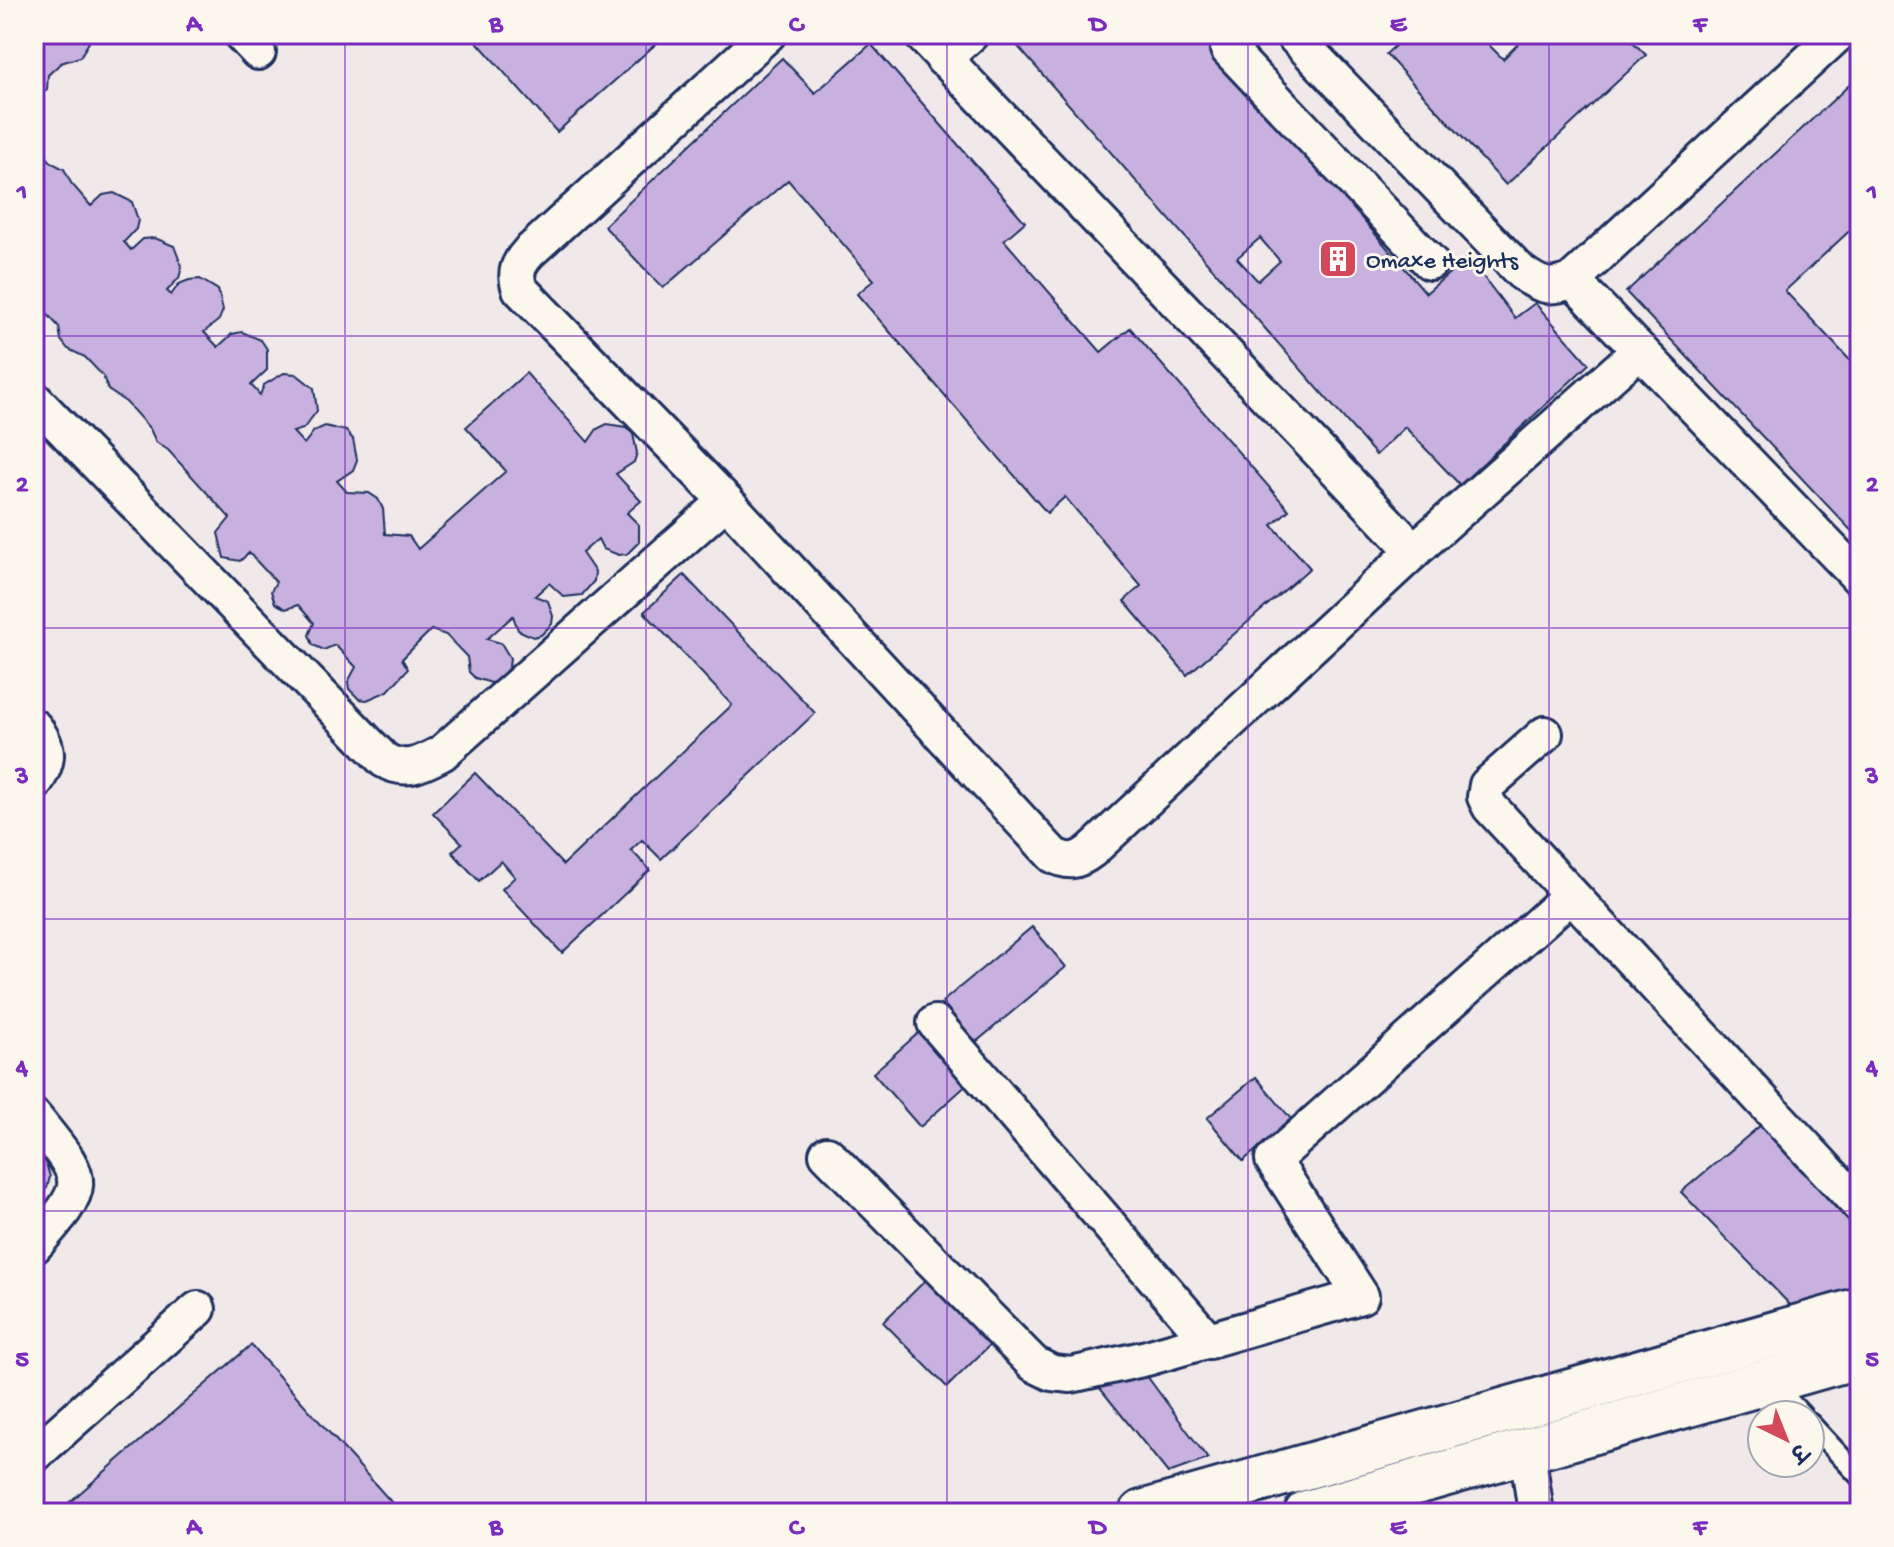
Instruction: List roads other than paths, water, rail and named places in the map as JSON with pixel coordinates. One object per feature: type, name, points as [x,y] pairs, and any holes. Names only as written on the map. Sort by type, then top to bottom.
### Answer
[{"type":"street","points":[[768,34],[529,252],[520,262],[516,277],[520,289],[726,501],[1053,855],[1065,861],[1080,860],[1091,851],[1414,551],[1639,351]]},
{"type":"street","points":[[971,34],[932,47],[1414,551]]},
{"type":"street","points":[[1244,34],[1228,49],[1430,262]]},
{"type":"street","points":[[1292,34],[1521,272],[1538,285],[1556,287],[1572,280],[1838,34]]},
{"type":"street","points":[[1572,280],[1860,579]]},
{"type":"street","points":[[34,399],[384,760],[397,768],[418,766],[442,753],[726,501]]},
{"type":"street","points":[[34,727],[48,752],[45,768],[34,784]]},
{"type":"street","points":[[1545,734],[1487,785],[1485,797],[1490,807],[1860,1206]]},
{"type":"street","points":[[827,1154],[1034,1364],[1052,1373],[1071,1375],[1209,1341],[1361,1296],[1273,1160],[1570,896]]},
{"type":"street","points":[[935,1023],[1209,1341]]},
{"type":"street","points":[[34,1117],[77,1175],[76,1194],[34,1246]]},
{"type":"street","points":[[35,1453],[198,1309]]},
{"type":"street","points":[[1142,1513],[1860,1310]]},
{"type":"street","points":[[1768,1336],[1770,1381]]},
{"type":"street","points":[[1307,1513],[1860,1355]]},
{"type":"street","points":[[1527,1450],[1536,1513]]},
{"type":"lane","points":[[1770,1381],[1787,1399]]},
{"type":"lane","points":[[1826,1440],[1860,1477]]},
{"type":"place","name":"Omaxe Heights","points":[[1338,259]]}]
